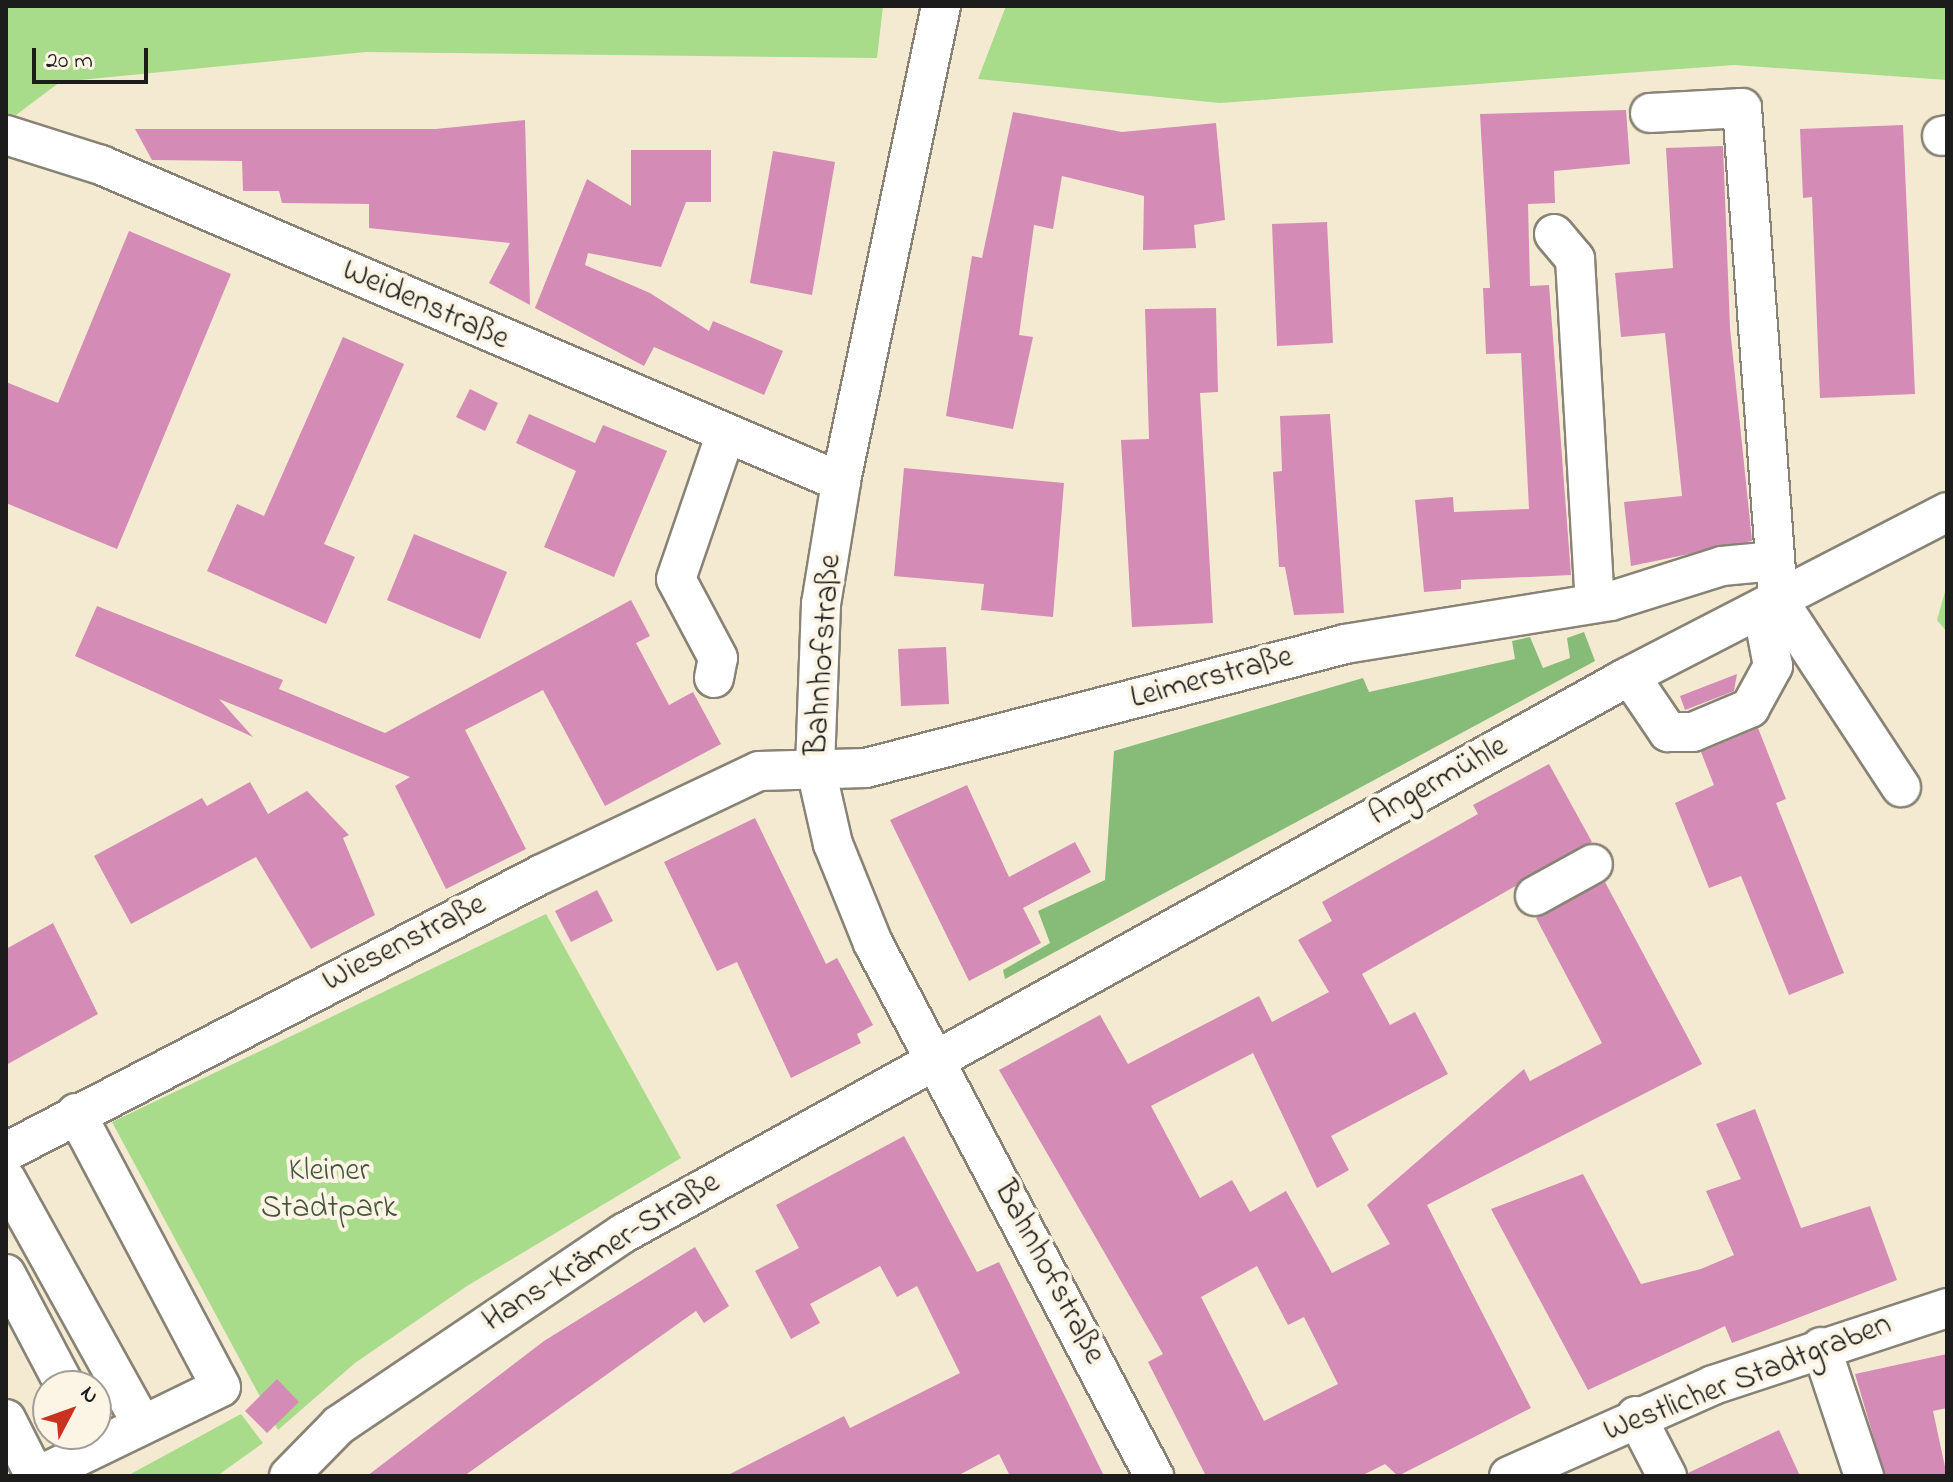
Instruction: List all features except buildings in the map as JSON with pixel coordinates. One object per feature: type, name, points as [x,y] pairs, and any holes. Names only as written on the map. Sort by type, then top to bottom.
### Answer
[{"type":"street","name":"Bahnhofstraße","points":[[940,7],[841,482],[821,604],[815,765],[833,844],[867,928],[1154,1476]]},
{"type":"street","points":[[1630,676],[1668,732],[1693,732],[1750,708],[1773,666],[1770,605],[1775,561],[1742,108],[1650,113]]},
{"type":"street","name":"Weidenstraße","points":[[6,135],[101,165],[725,436],[841,482]]},
{"type":"street","points":[[1554,234],[1575,259],[1603,601]]},
{"type":"street","points":[[714,678],[718,658],[676,579],[725,436]]},
{"type":"street","name":"Angermühle","points":[[934,1056],[1630,676],[1947,512]]},
{"type":"street","name":"Leimerstraße","points":[[815,765],[866,768],[1345,644],[1603,601],[1722,566],[1775,561]]},
{"type":"street","points":[[1770,605],[1901,787]]},
{"type":"street","name":"Wiesenstraße","points":[[6,1152],[76,1113],[759,771],[815,765]]},
{"type":"street","points":[[1535,896],[1593,864]]},
{"type":"street","name":"Hans-Krämer-Straße","points":[[289,1476],[339,1425],[624,1233],[934,1056]]},
{"type":"street","points":[[76,1113],[221,1387],[142,1424],[112,1434]]},
{"type":"street","points":[[6,1179],[142,1424]]},
{"type":"street","points":[[6,1274],[57,1370]]},
{"type":"street","name":"Westlicher Stadtgraben","points":[[1509,1476],[1636,1416],[1825,1360],[1947,1308]]},
{"type":"street","points":[[1825,1360],[1864,1476]]},
{"type":"street","points":[[1636,1416],[1667,1476]]},
{"type":"street","points":[[6,1419],[36,1476],[78,1450]]},
{"type":"green space","points":[[6,6],[883,6],[877,58],[366,52],[60,82],[16,115],[6,113]]},
{"type":"green space","points":[[1006,6],[1947,6],[1947,80],[1734,65],[1220,103],[978,79]]},
{"type":"green space","points":[[1947,585],[1947,632],[1937,620]]},
{"type":"green space","points":[[1584,632],[1595,661],[1005,979],[1003,970],[1050,943],[1038,911],[1105,880],[1114,751],[1363,678],[1369,692],[1515,659],[1512,641],[1530,637],[1543,668],[1570,658],[1567,638]]},
{"type":"green space","name":"Kleiner Stadtpark","points":[[546,914],[681,1158],[467,1286],[355,1363],[278,1430],[112,1122]]},
{"type":"green space","points":[[241,1414],[263,1443],[217,1476],[127,1476]]}]
